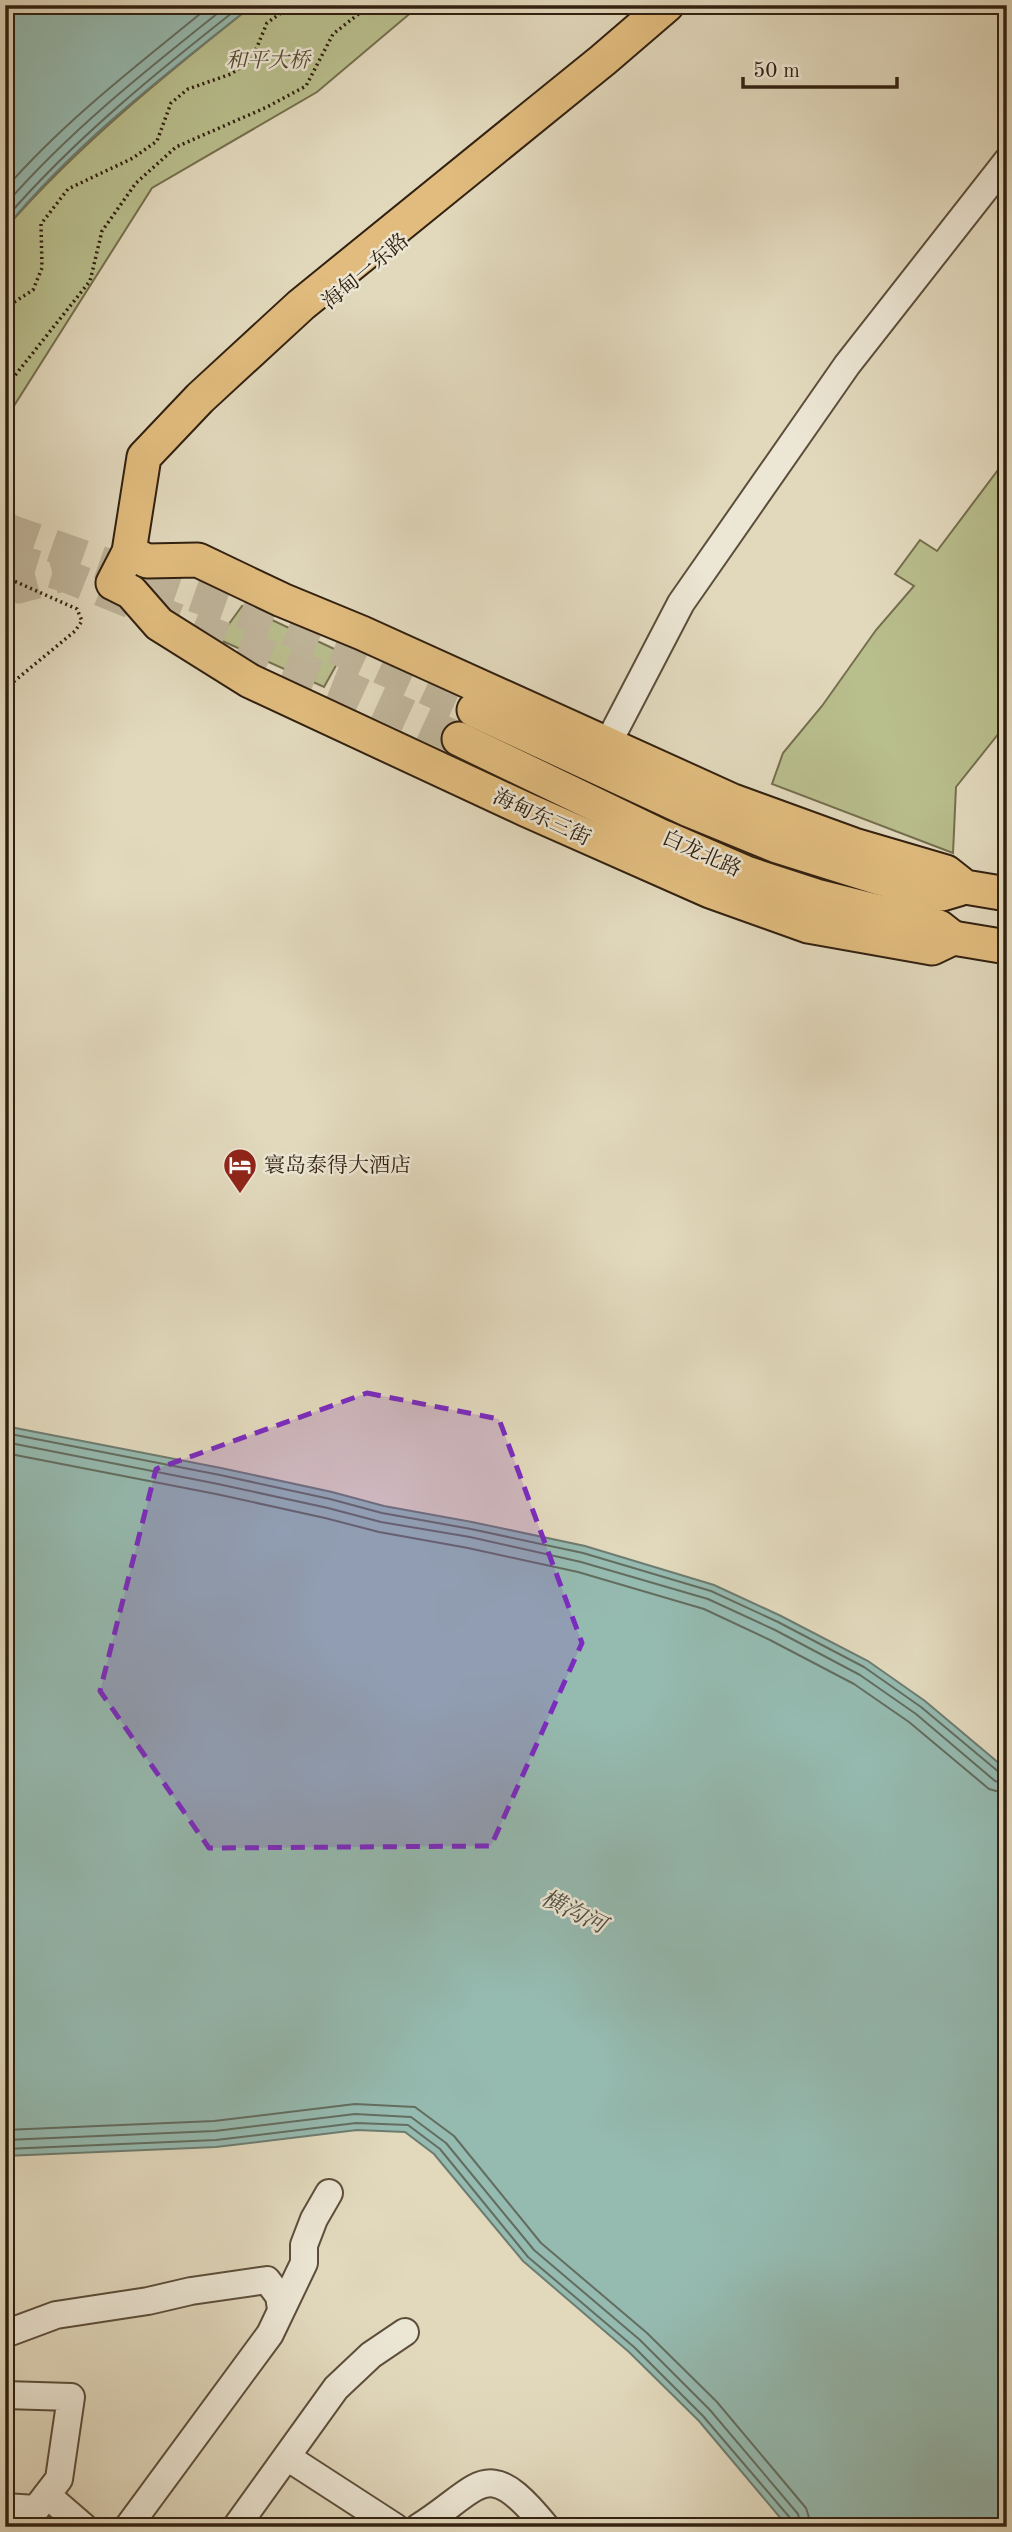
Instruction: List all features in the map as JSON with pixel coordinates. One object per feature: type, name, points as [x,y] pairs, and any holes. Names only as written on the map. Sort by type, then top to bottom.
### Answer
[{"type":"main road","name":"海甸一东路","points":[[138,557],[144,457],[200,398],[311,296],[667,5]]},
{"type":"main road","name":"海甸一东路","points":[[122,587],[138,557],[162,463],[212,410],[312,316],[616,66],[682,5]]},
{"type":"main road","points":[[138,557],[198,561],[756,811],[854,845],[946,872],[965,887],[1007,894]]},
{"type":"main road","name":"海甸东三街","points":[[122,587],[159,624],[250,681],[699,887],[808,926],[932,948],[953,938],[1007,947]]},
{"type":"main road","name":"白龙北路","points":[[953,938],[939,927],[816,896],[746,873],[663,837],[466,724],[777,846],[905,886],[942,894],[965,887]]},
{"type":"street","points":[[607,745],[681,603],[847,365],[1007,161]]},
{"type":"street","points":[[128,2527],[270,2334],[304,2263],[304,2245],[314,2219],[329,2193]]},
{"type":"street","points":[[5,2334],[56,2315],[267,2280],[279,2296],[281,2309]]},
{"type":"street","points":[[236,2527],[337,2388],[371,2355],[405,2332]]},
{"type":"street","points":[[5,2395],[71,2397],[60,2479],[36,2509],[5,2507]]},
{"type":"street","points":[[286,2457],[395,2527]]},
{"type":"street","points":[[419,2527],[464,2493],[492,2482],[505,2486],[514,2493],[546,2527]]},
{"type":"street","points":[[47,2495],[84,2527]]},
{"type":"path","points":[[5,309],[33,290],[42,268],[41,224],[68,189],[133,158],[157,141],[171,103],[188,89],[231,74],[252,59],[267,23],[292,5]]},
{"type":"path","points":[[5,388],[90,281],[103,231],[136,183],[176,147],[267,107],[306,86],[333,34],[370,5]]},
{"type":"path","points":[[5,577],[77,609],[82,621],[75,631],[12,683],[5,694]]},
{"type":"highlighted area","points":[[367,1393],[499,1419],[582,1643],[491,1846],[209,1848],[100,1691],[156,1469]]},
{"type":"green space","name":"和平大桥","points":[[253,5],[420,5],[317,92],[152,188],[5,420],[5,229],[92,140],[155,84]]},
{"type":"green space","points":[[1007,458],[1007,723],[956,787],[953,853],[772,784],[783,753],[822,706],[876,630],[914,586],[895,574],[920,540],[937,551]]},
{"type":"green space","points":[[242,606],[343,653],[324,687],[218,639]]},
{"type":"water","points":[[5,5],[253,5],[91,139],[61,167],[5,229]]},
{"type":"water","name":"横沟河","points":[[5,1426],[221,1468],[384,1506],[585,1546],[714,1585],[868,1661],[925,1701],[1007,1770],[1007,2527],[788,2527],[699,2421],[629,2352],[523,2261],[434,2154],[405,2132],[357,2130],[216,2147],[5,2156]]},
{"type":"tunnel","points":[[5,529],[278,625],[353,655],[474,710]]},
{"type":"tunnel","points":[[5,557],[63,575]]},
{"type":"tunnel","points":[[5,584],[18,587],[63,575],[339,684],[459,739]]},
{"type":"place","name":"寰岛泰得大酒店","points":[[240,1195]]}]
